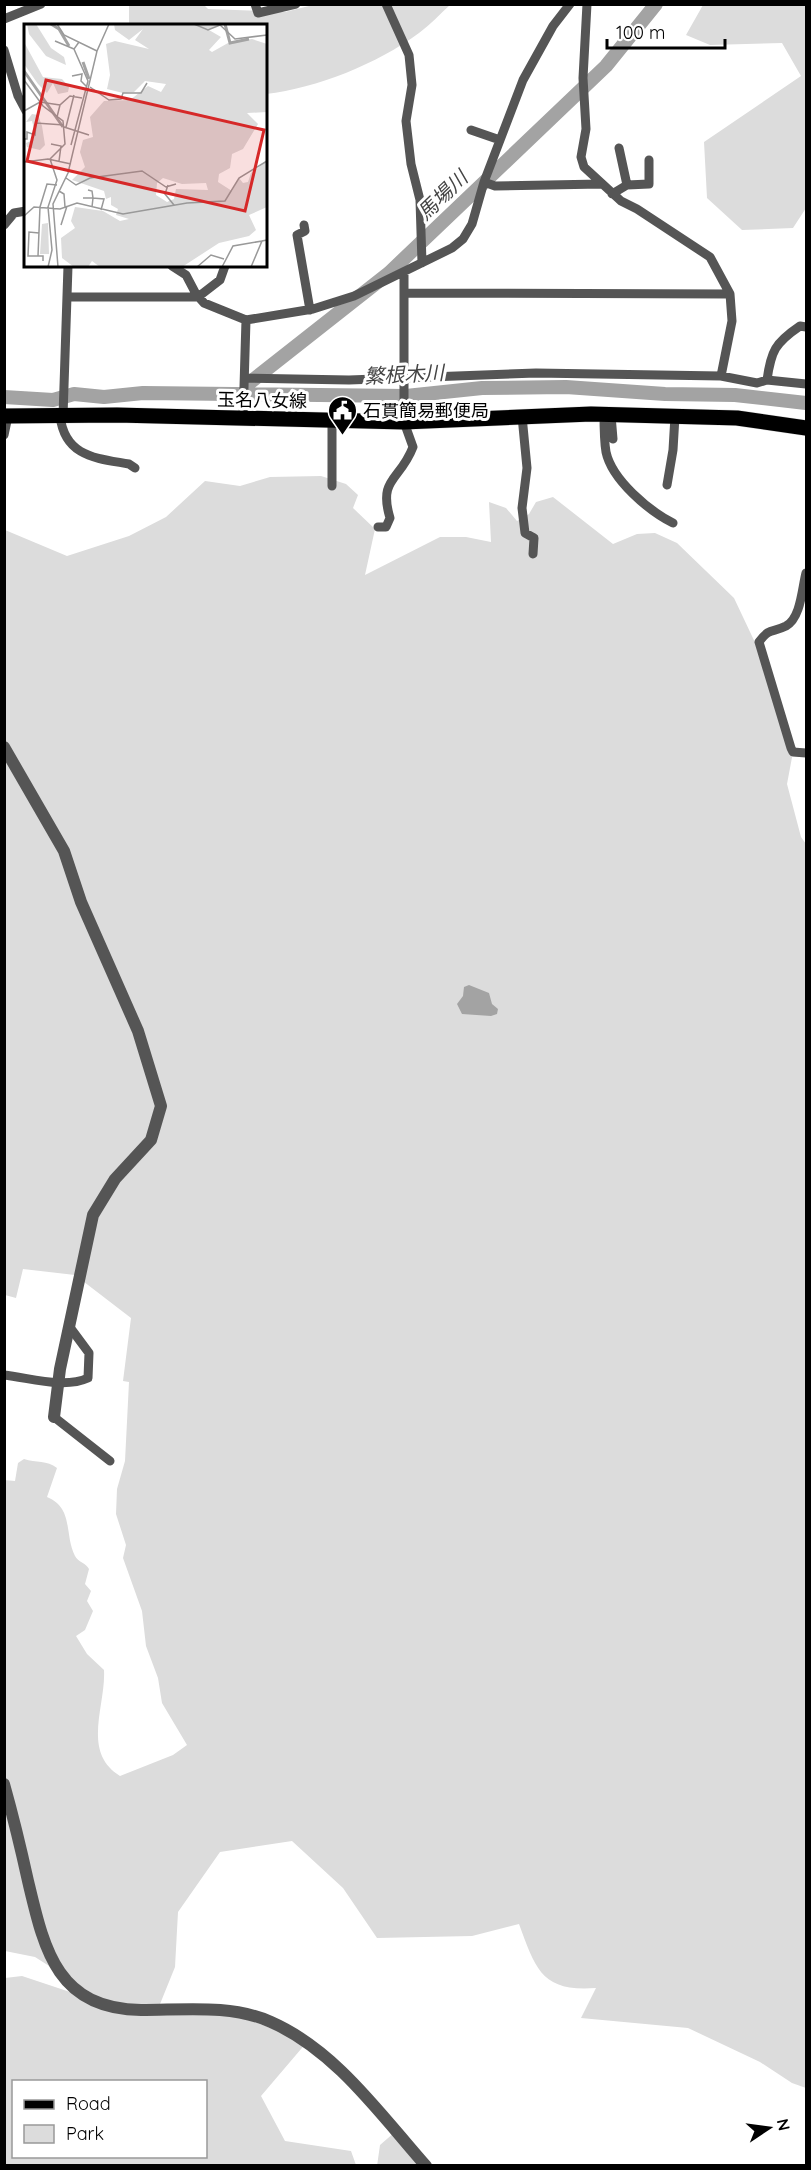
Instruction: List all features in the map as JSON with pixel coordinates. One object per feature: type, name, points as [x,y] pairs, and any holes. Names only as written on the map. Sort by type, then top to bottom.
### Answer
[{"type":"main road","name":"玉名八女線","points":[[6,416],[62,413],[332,421],[405,415],[675,416],[737,418],[807,428]]},
{"type":"street","points":[[4,19],[41,4]]},
{"type":"street","points":[[255,4],[258,14],[296,4]]},
{"type":"street","points":[[386,4],[409,55],[412,85],[406,121],[411,164],[420,200],[422,263]]},
{"type":"street","points":[[174,267],[186,275],[198,297],[204,303],[246,320],[310,310],[354,296],[422,263],[463,239],[472,224],[484,182],[523,80],[553,26],[570,4]]},
{"type":"street","points":[[587,4],[583,78],[586,129],[581,157],[584,167],[612,194],[710,257],[730,294],[732,321],[721,376]]},
{"type":"street","points":[[4,50],[18,96],[24,107]]},
{"type":"street","points":[[471,130],[500,140]]},
{"type":"street","points":[[619,148],[627,185]]},
{"type":"street","points":[[612,194],[627,185],[649,184],[649,160]]},
{"type":"street","points":[[484,182],[495,186],[601,184]]},
{"type":"street","points":[[4,225],[14,213],[24,211]]},
{"type":"street","points":[[304,225],[305,231],[297,235],[310,310]]},
{"type":"street","points":[[68,267],[61,426],[69,440],[83,456],[129,464],[135,468]]},
{"type":"street","points":[[67,297],[198,297],[220,280],[225,267]]},
{"type":"street","points":[[378,527],[386,527],[390,518],[385,500],[386,488],[413,447],[405,415],[404,272]]},
{"type":"street","points":[[404,293],[730,294]]},
{"type":"street","points":[[243,418],[246,320]]},
{"type":"street","points":[[767,380],[771,354],[782,338],[800,326],[807,327]]},
{"type":"street","points":[[245,378],[404,378],[536,373],[721,376],[757,382],[767,380],[807,384]]},
{"type":"street","points":[[608,415],[613,440]]},
{"type":"street","points":[[608,415],[606,453],[613,468],[648,508],[673,523]]},
{"type":"street","points":[[4,435],[6,416]]},
{"type":"street","points":[[522,416],[527,468],[522,508],[525,532],[534,538],[532,554]]},
{"type":"street","points":[[668,484],[675,416]]},
{"type":"street","points":[[332,421],[332,486]]},
{"type":"street","points":[[807,573],[795,617],[786,626],[767,631],[759,642],[791,748],[793,752],[807,753]]},
{"type":"street","points":[[4,747],[64,851],[81,902],[138,1031],[161,1106],[151,1140],[115,1179],[93,1215],[58,1383],[54,1417],[110,1461]]},
{"type":"street","points":[[4,1375],[58,1383],[77,1383],[88,1378],[89,1353],[69,1326]]},
{"type":"street","points":[[4,1784],[45,1945],[62,1976],[92,2000],[115,2008],[237,2012],[262,2018],[291,2032],[331,2061],[426,2166]]},
{"type":"green space","points":[[129,5],[204,5],[208,9],[285,12],[313,5],[450,5],[419,33],[385,55],[326,80],[267,94],[267,24],[129,24]]},
{"type":"green space","points":[[703,5],[806,5],[806,208],[793,228],[742,230],[707,198],[704,142],[801,76],[782,43],[710,45],[686,35]]},
{"type":"green space","points":[[321,476],[346,484],[358,495],[353,508],[375,529],[365,575],[440,537],[466,537],[491,542],[489,502],[506,508],[517,521],[529,514],[536,502],[553,497],[613,544],[637,534],[655,533],[677,543],[734,598],[768,670],[793,752],[787,784],[801,837],[806,844],[806,2088],[792,2083],[760,2062],[688,2028],[581,2018],[596,1988],[578,1988],[552,1982],[537,1966],[519,1924],[472,1936],[377,1938],[343,1888],[292,1841],[220,1852],[178,1912],[175,1967],[158,2009],[223,2010],[307,2042],[261,2096],[285,2141],[351,2151],[356,2165],[5,2165],[5,1978],[22,1976],[112,2006],[35,1957],[5,1951],[4,1480],[15,1481],[18,1463],[24,1459],[53,1465],[57,1468],[47,1497],[61,1508],[65,1515],[75,1556],[89,1569],[85,1584],[91,1591],[87,1601],[93,1611],[85,1630],[76,1636],[87,1654],[104,1670],[98,1727],[101,1754],[108,1766],[120,1776],[173,1755],[187,1745],[162,1703],[158,1678],[146,1646],[142,1611],[123,1558],[126,1545],[116,1514],[117,1489],[125,1461],[129,1382],[123,1381],[131,1318],[75,1275],[23,1269],[16,1298],[5,1295],[5,530],[67,556],[129,536],[166,517],[205,481],[240,486],[270,477]]},
{"type":"green space","points":[[395,2132],[426,2166],[377,2166],[380,2145]]},
{"type":"shaded area","points":[[469,985],[489,993],[492,1004],[498,1009],[497,1014],[491,1016],[462,1014],[457,1004],[463,996],[464,987]]},
{"type":"waterway","name":"馬場川","points":[[248,384],[389,273],[606,66],[656,4]]},
{"type":"waterway","name":"繁根木川","points":[[4,397],[53,400],[74,394],[104,397],[143,393],[406,396],[482,388],[566,387],[665,394],[735,395],[806,403]]},
{"type":"place","name":"石貫簡易郵便局","points":[[342,436]]}]
